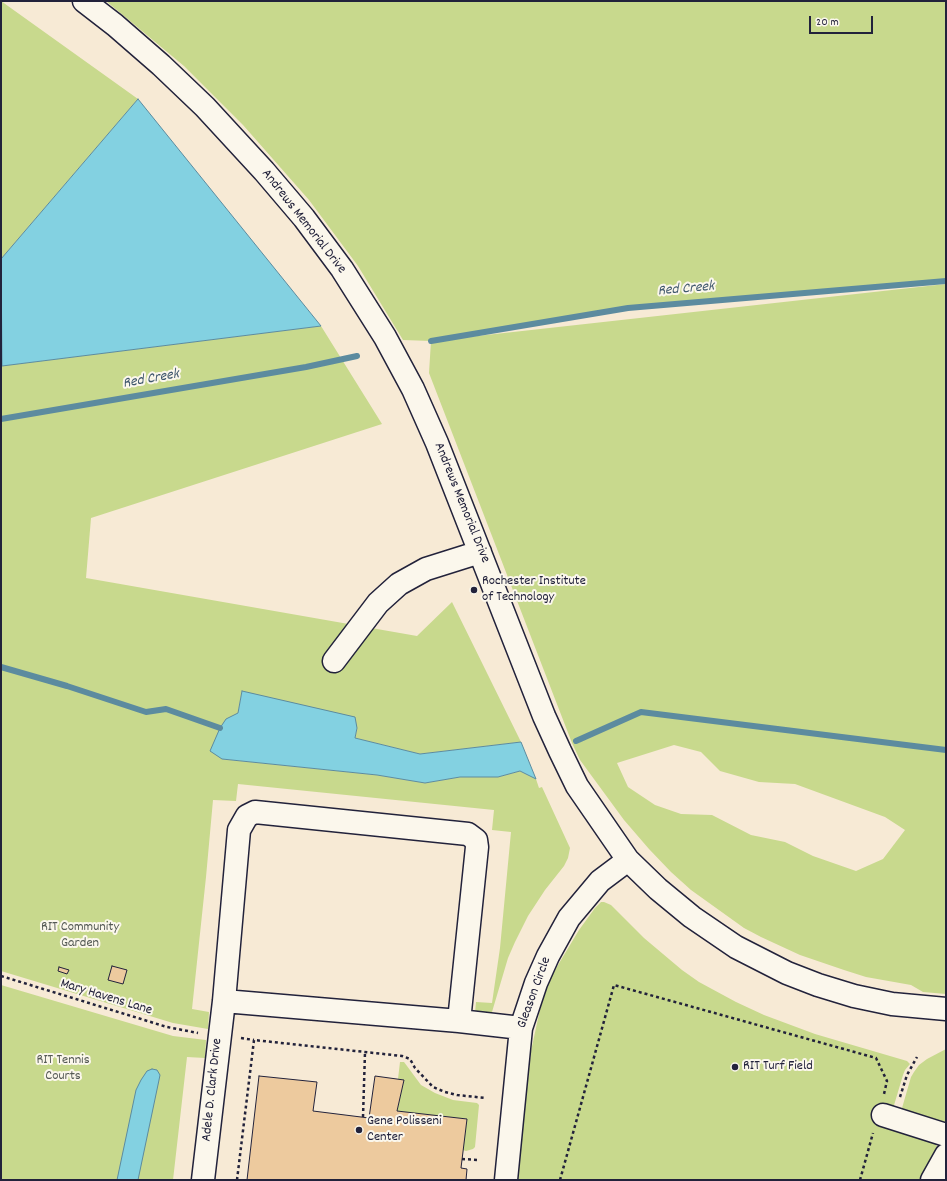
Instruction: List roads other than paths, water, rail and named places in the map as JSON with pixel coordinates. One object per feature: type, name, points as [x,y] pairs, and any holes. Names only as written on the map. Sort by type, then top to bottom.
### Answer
[{"type":"street","name":"Andrews Memorial Drive","points":[[84,1],[115,25],[161,65],[205,107],[284,194],[342,269],[385,337],[413,390],[437,443],[544,716],[560,751],[577,786],[628,860],[658,889],[692,917],[736,947],[787,973],[818,985],[854,996],[892,1004],[946,1009]]},
{"type":"street","points":[[334,661],[378,603],[399,584],[426,569],[480,552]]},
{"type":"street","name":"Adele D. Clark Drive","points":[[203,1180],[224,1001],[239,830],[247,816],[255,812],[468,834],[476,840],[477,847],[459,1021]]},
{"type":"street","name":"Gleason Circle","points":[[506,1180],[521,1028],[536,983],[548,956],[569,918],[600,881],[628,860]]},
{"type":"street","points":[[224,1001],[459,1021],[521,1028]]},
{"type":"street","points":[[883,1116],[946,1135]]},
{"type":"street","points":[[932,1180],[946,1155]]},
{"type":"water","points":[[138,99],[321,326],[2,366],[1,259]]},
{"type":"water","points":[[242,691],[355,717],[357,728],[355,738],[420,754],[521,742],[536,779],[520,771],[498,777],[460,777],[425,783],[377,775],[222,759],[210,751],[220,728],[226,719],[238,713]]},
{"type":"water","points":[[152,1069],[157,1070],[160,1075],[138,1180],[117,1180],[136,1090],[147,1071]]},
{"type":"waterway","name":"Red Creek","points":[[431,341],[628,308],[946,281]]},
{"type":"waterway","name":"Red Creek","points":[[1,419],[306,367],[357,356]]},
{"type":"waterway","points":[[1,667],[67,686],[146,712],[166,709],[220,728]]},
{"type":"waterway","points":[[576,741],[641,712],[946,750]]},
{"type":"place","name":"Rochester Institute of Technology","points":[[474,590]]},
{"type":"place","name":"RIT Turf Field","points":[[735,1067]]},
{"type":"place","name":"Gene Polisseni Center","points":[[359,1130]]},
{"type":"park label","name":"RIT Community Garden","points":[[80,936]]},
{"type":"park label","name":"RIT Tennis Courts","points":[[63,1070]]}]
